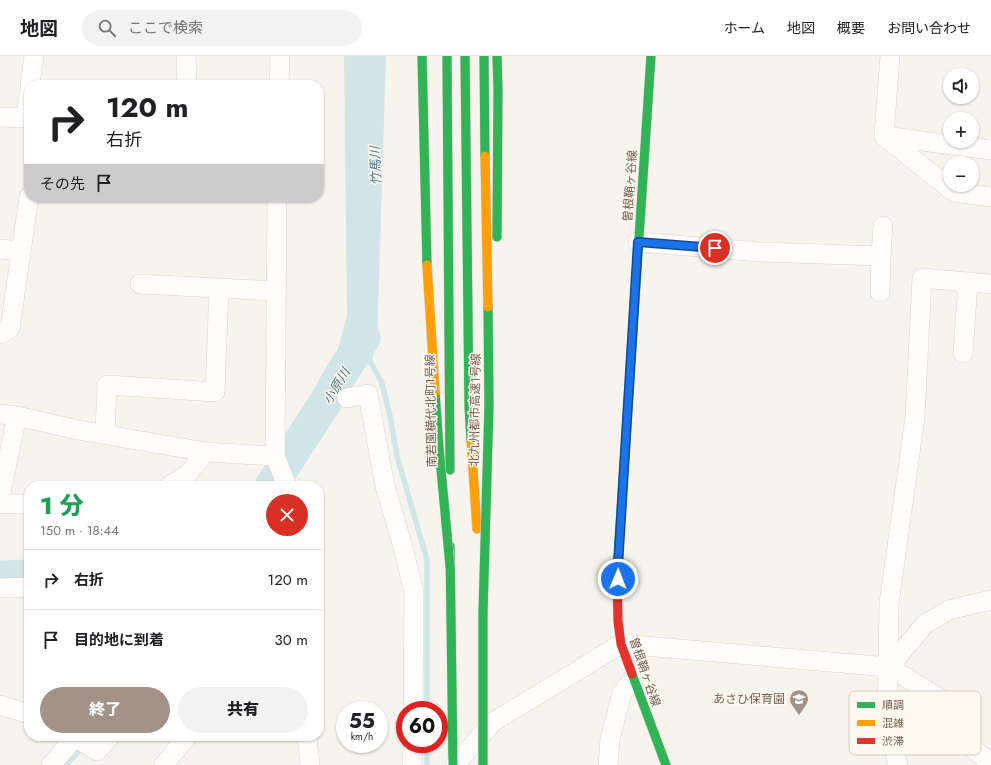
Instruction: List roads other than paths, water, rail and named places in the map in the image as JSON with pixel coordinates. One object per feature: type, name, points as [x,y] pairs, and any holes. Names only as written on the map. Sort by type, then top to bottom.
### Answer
[{"type":"main road","points":[[422,56],[426,265],[439,448],[450,566]]},
{"type":"main road","name":"北九州都市高速1号線","points":[[447,56],[450,566],[454,765]]},
{"type":"main road","points":[[465,56],[469,406],[483,612]]},
{"type":"main road","name":"北九州都市高速1号線","points":[[483,765],[483,612],[489,406],[484,56]]},
{"type":"main road","points":[[497,56],[497,247]]},
{"type":"main road","name":"曽根鞘ヶ谷線","points":[[651,56],[618,566],[618,621],[621,644],[666,765]]},
{"type":"main road","name":"南若園横代北町1号線","points":[[439,217],[448,765]]},
{"type":"main road","points":[[494,532],[496,287]]},
{"type":"street","points":[[31,80],[34,56]]},
{"type":"street","points":[[186,56],[187,80]]},
{"type":"street","points":[[279,80],[280,56]]},
{"type":"street","points":[[884,136],[890,56]]},
{"type":"street","points":[[0,118],[24,118]]},
{"type":"street","points":[[884,136],[991,150]]},
{"type":"street","points":[[884,136],[954,192],[991,197]]},
{"type":"street","points":[[0,334],[10,328],[28,202]]},
{"type":"street","points":[[277,202],[275,456],[285,481]]},
{"type":"street","points":[[880,292],[883,226]]},
{"type":"street","points":[[638,242],[760,252],[881,256]]},
{"type":"street","points":[[0,249],[21,251]]},
{"type":"street","points":[[888,691],[889,604],[915,417],[922,278],[991,284]]},
{"type":"street","points":[[963,353],[968,282]]},
{"type":"street","points":[[140,284],[276,291]]},
{"type":"street","points":[[105,434],[107,385],[215,392],[219,288]]},
{"type":"street","points":[[347,398],[368,394],[385,486],[414,593],[413,701]]},
{"type":"street","points":[[0,497],[9,415],[78,430],[206,452],[275,456]]},
{"type":"street","points":[[177,481],[188,474],[206,452]]},
{"type":"street","points":[[0,504],[24,504]]},
{"type":"street","points":[[0,588],[24,587]]},
{"type":"street","points":[[888,667],[925,624],[949,610],[991,600]]},
{"type":"street","points":[[454,765],[492,724],[621,644],[888,667],[928,691]]},
{"type":"street","points":[[608,765],[610,738],[622,693],[634,679]]},
{"type":"street","points":[[0,705],[24,712]]},
{"type":"street","points":[[51,765],[71,741]]},
{"type":"street","points":[[82,741],[97,752],[106,741]]},
{"type":"street","points":[[164,765],[183,741]]},
{"type":"street","points":[[308,741],[310,765]]},
{"type":"street","points":[[412,765],[413,753]]},
{"type":"street","points":[[895,755],[898,765]]},
{"type":"street","points":[[981,755],[991,764]]},
{"type":"water","name":"竹馬川","points":[[344,56],[386,56],[377,341],[370,361],[340,376],[333,367],[347,316]]},
{"type":"waterway","name":"小原川","points":[[274,481],[325,403],[364,338]]},
{"type":"waterway","points":[[370,355],[370,361],[382,383],[397,456],[427,560],[427,701]]},
{"type":"waterway","name":"小原川","points":[[0,577],[24,576]]},
{"type":"waterway","points":[[66,765],[88,741]]},
{"type":"waterway","points":[[427,753],[427,765]]},
{"type":"place","name":"あさひ保育園","points":[[799,716]]}]
